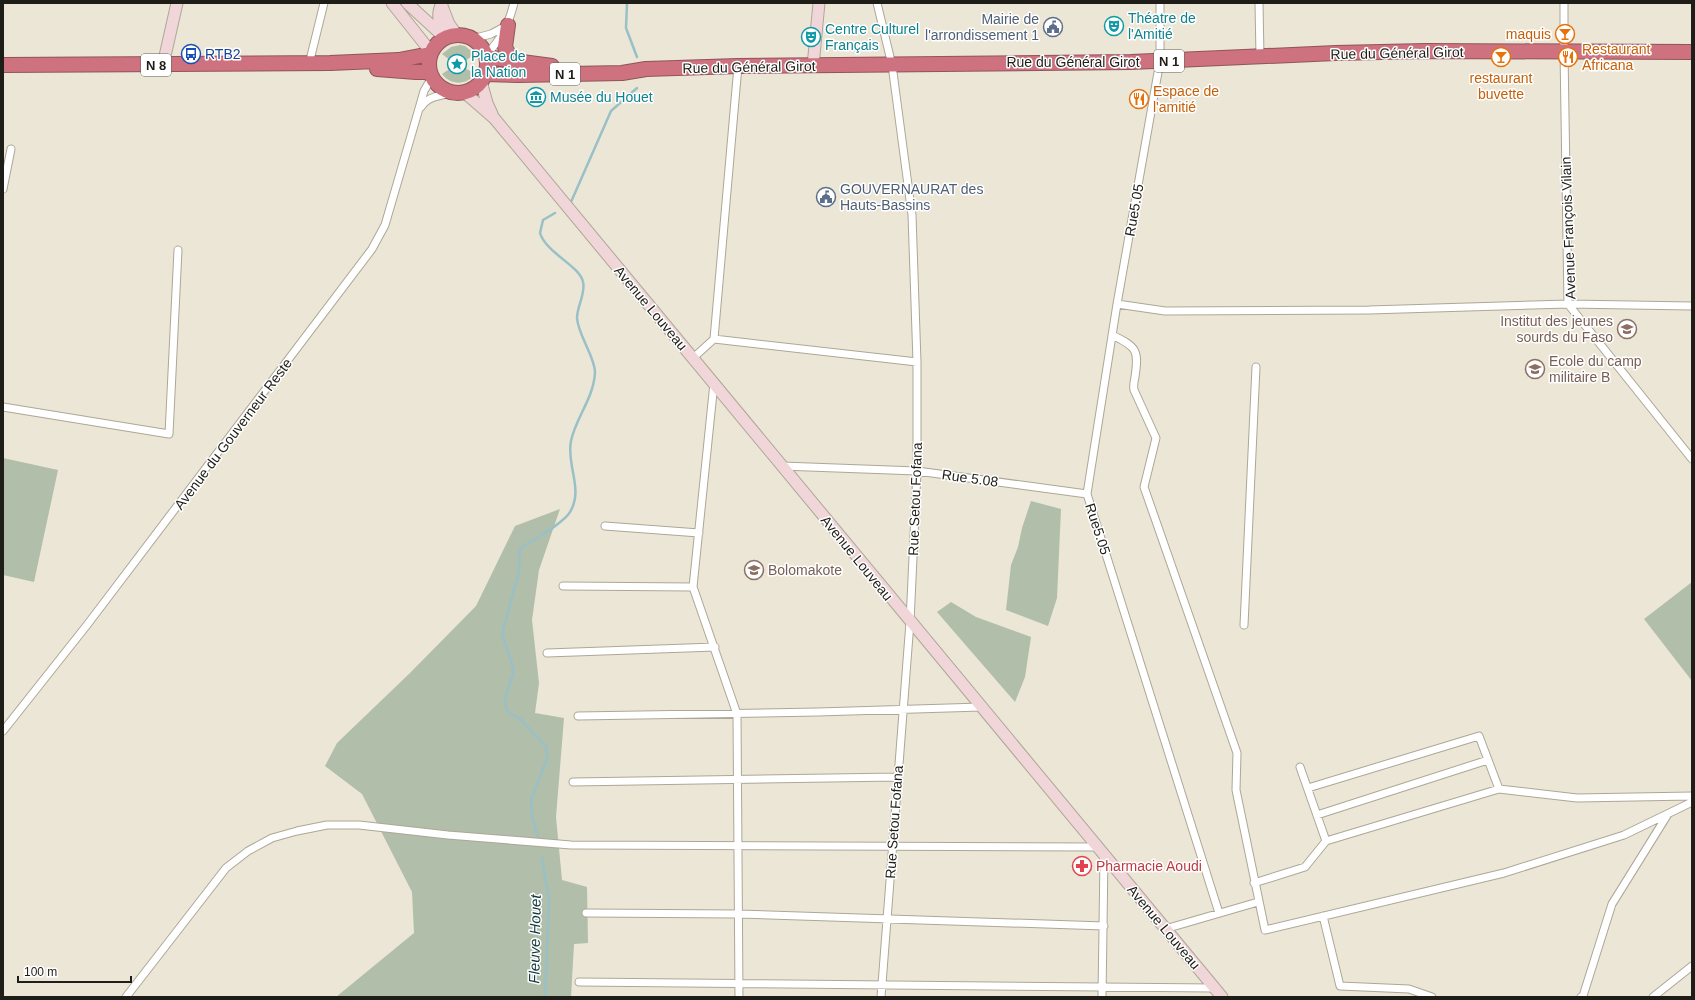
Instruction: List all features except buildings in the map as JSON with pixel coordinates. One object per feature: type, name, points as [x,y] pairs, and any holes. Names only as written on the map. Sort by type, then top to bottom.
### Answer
[{"type":"highway","points":[[509,24],[505,47],[512,61]]},
{"type":"highway","points":[[447,34],[472,39],[480,46],[486,56],[487,66],[483,78],[474,88],[459,92],[438,85],[431,75],[428,54],[447,34]]},
{"type":"highway","name":"Rue du Général Girot","points":[[646,69],[738,66],[1160,61],[1336,53],[1692,52]]},
{"type":"highway","name":"N 8","points":[[3,65],[309,64],[399,60],[428,54]]},
{"type":"highway","name":"N 1","points":[[486,56],[544,66],[620,66],[646,69]]},
{"type":"highway","name":"N 8","points":[[309,64],[329,68],[390,69],[431,75]]},
{"type":"highway","name":"N 1","points":[[483,78],[518,75],[622,73],[646,69]]},
{"type":"main road","points":[[163,65],[177,3]]},
{"type":"main road","points":[[392,3],[428,54]]},
{"type":"main road","points":[[407,3],[447,34]]},
{"type":"main road","points":[[442,3],[446,18],[447,34]]},
{"type":"main road","points":[[442,3],[439,9],[438,20],[447,34]]},
{"type":"main road","points":[[813,66],[819,3]]},
{"type":"main road","name":"Avenue Louveau","points":[[483,78],[487,103],[494,118]]},
{"type":"main road","name":"Avenue Louveau","points":[[459,92],[494,118],[1218,993]]},
{"type":"street","points":[[309,64],[324,3]]},
{"type":"street","points":[[486,56],[495,46],[509,24],[514,3]]},
{"type":"street","name":"Rue Setou Fofana","points":[[877,3],[892,65],[912,215],[917,362],[917,471],[910,622],[881,997]]},
{"type":"street","name":"Rue5.05","points":[[1160,3],[1160,61],[1117,304],[1087,494],[1219,913]]},
{"type":"street","points":[[1259,3],[1260,57]]},
{"type":"street","name":"Avenue François Vilain","points":[[1564,3],[1568,304],[1692,459]]},
{"type":"street","points":[[472,39],[491,34],[509,24]]},
{"type":"street","points":[[693,358],[714,340],[738,66]]},
{"type":"street","name":"Avenue du Gouverneur Reste","points":[[3,731],[87,625],[372,249],[385,225],[424,91],[431,75]]},
{"type":"street","name":"Avenue du Gouverneur Reste","points":[[418,112],[428,99],[437,95],[459,92]]},
{"type":"street","points":[[3,189],[11,149]]},
{"type":"street","points":[[3,407],[169,434],[178,250]]},
{"type":"street","points":[[1117,304],[1165,311],[1370,310],[1568,304],[1692,306]]},
{"type":"street","points":[[1112,335],[1129,343],[1135,350],[1137,356],[1134,390],[1156,438],[1144,487],[1237,753],[1236,790],[1265,930],[1504,873],[1624,835],[1692,802]]},
{"type":"street","points":[[714,340],[917,362]]},
{"type":"street","points":[[1244,625],[1256,367]]},
{"type":"street","points":[[714,383],[693,587],[737,714],[739,997]]},
{"type":"street","name":"Rue 5.08","points":[[782,466],[917,471],[1087,494]]},
{"type":"street","points":[[605,526],[698,532]]},
{"type":"street","points":[[563,586],[693,587]]},
{"type":"street","points":[[547,652],[715,647]]},
{"type":"street","points":[[578,716],[737,714],[981,706]]},
{"type":"street","points":[[1308,788],[1478,736],[1499,789]]},
{"type":"street","points":[[1317,815],[1488,760]]},
{"type":"street","points":[[1300,767],[1326,841]]},
{"type":"street","points":[[573,782],[898,777]]},
{"type":"street","points":[[1254,882],[1305,867],[1326,841],[1499,789],[1577,798],[1692,796]]},
{"type":"street","points":[[1581,997],[1583,996],[1612,904],[1668,814]]},
{"type":"street","points":[[126,997],[226,868],[248,851],[272,838],[327,825],[359,825],[448,835],[571,845],[893,846],[1101,852],[1104,926],[1102,997]]},
{"type":"street","points":[[1165,929],[1258,902]]},
{"type":"street","points":[[586,913],[738,914],[1104,926]]},
{"type":"street","points":[[1323,916],[1340,986],[1409,989],[1432,997]]},
{"type":"street","points":[[1653,997],[1692,966]]},
{"type":"street","points":[[579,982],[1102,987],[1218,993]]},
{"type":"green space","points":[[460,45],[465,46],[475,54],[465,61],[458,56],[451,61],[442,54],[451,47]]},
{"type":"green space","points":[[451,68],[459,72],[465,68],[475,74],[472,78],[463,82],[459,83],[450,81],[442,74]]},
{"type":"green space","points":[[3,458],[58,470],[34,582],[3,575]]},
{"type":"green space","points":[[1031,501],[1061,509],[1057,598],[1048,626],[1006,610],[1011,565],[1018,547],[1022,528]]},
{"type":"green space","points":[[560,509],[539,570],[532,620],[539,683],[535,713],[564,718],[556,817],[562,880],[587,887],[588,943],[574,944],[571,997],[336,997],[414,933],[412,892],[362,794],[325,766],[337,743],[410,673],[476,606],[515,526]]},
{"type":"green space","points":[[1692,582],[1692,681],[1644,619]]},
{"type":"green space","points":[[951,602],[976,617],[1031,637],[1025,677],[1015,702],[937,612]]},
{"type":"waterway","name":"Fleuve Houet","points":[[627,3],[626,28],[637,57]]},
{"type":"waterway","name":"Fleuve Houet","points":[[571,202],[611,111],[637,88]]},
{"type":"waterway","name":"Fleuve Houet","points":[[538,837],[532,816],[531,800],[547,759],[546,746],[519,718],[509,713],[506,708],[505,698],[513,674],[513,667],[502,634],[519,571],[519,556],[521,548],[562,521],[570,512],[574,503],[575,486],[570,450],[571,441],[573,432],[592,390],[595,372],[592,360],[578,325],[578,309],[584,286],[581,276],[549,247],[543,240],[540,233],[543,220],[555,213]]},
{"type":"waterway","name":"Fleuve Houet","points":[[542,858],[549,900],[545,997]]},
{"type":"place","name":"Théatre de l'Amitié","points":[[1114,26]]},
{"type":"place","name":"Mairie de l'arrondissement 1","points":[[1053,27]]},
{"type":"place","name":"maquis","points":[[1565,34]]},
{"type":"place","name":"Centre Culturel Français","points":[[811,37]]},
{"type":"place","name":"RTB2","points":[[191,54]]},
{"type":"place","name":"restaurant buvette","points":[[1501,57]]},
{"type":"place","name":"Restaurant Africana","points":[[1568,57]]},
{"type":"place","name":"Place de la Nation","points":[[457,64]]},
{"type":"place","name":"Musée du Houet","points":[[536,97]]},
{"type":"place","name":"Espace de l'amitié","points":[[1139,99]]},
{"type":"place","name":"GOUVERNAURAT des Hauts-Bassins","points":[[826,197]]},
{"type":"place","name":"Institut des jeunes sourds du Faso","points":[[1627,329]]},
{"type":"place","name":"Ecole du camp militaire B","points":[[1535,369]]},
{"type":"place","name":"Bolomakote","points":[[754,570]]},
{"type":"place","name":"Pharmacie Aoudi","points":[[1082,866]]}]
